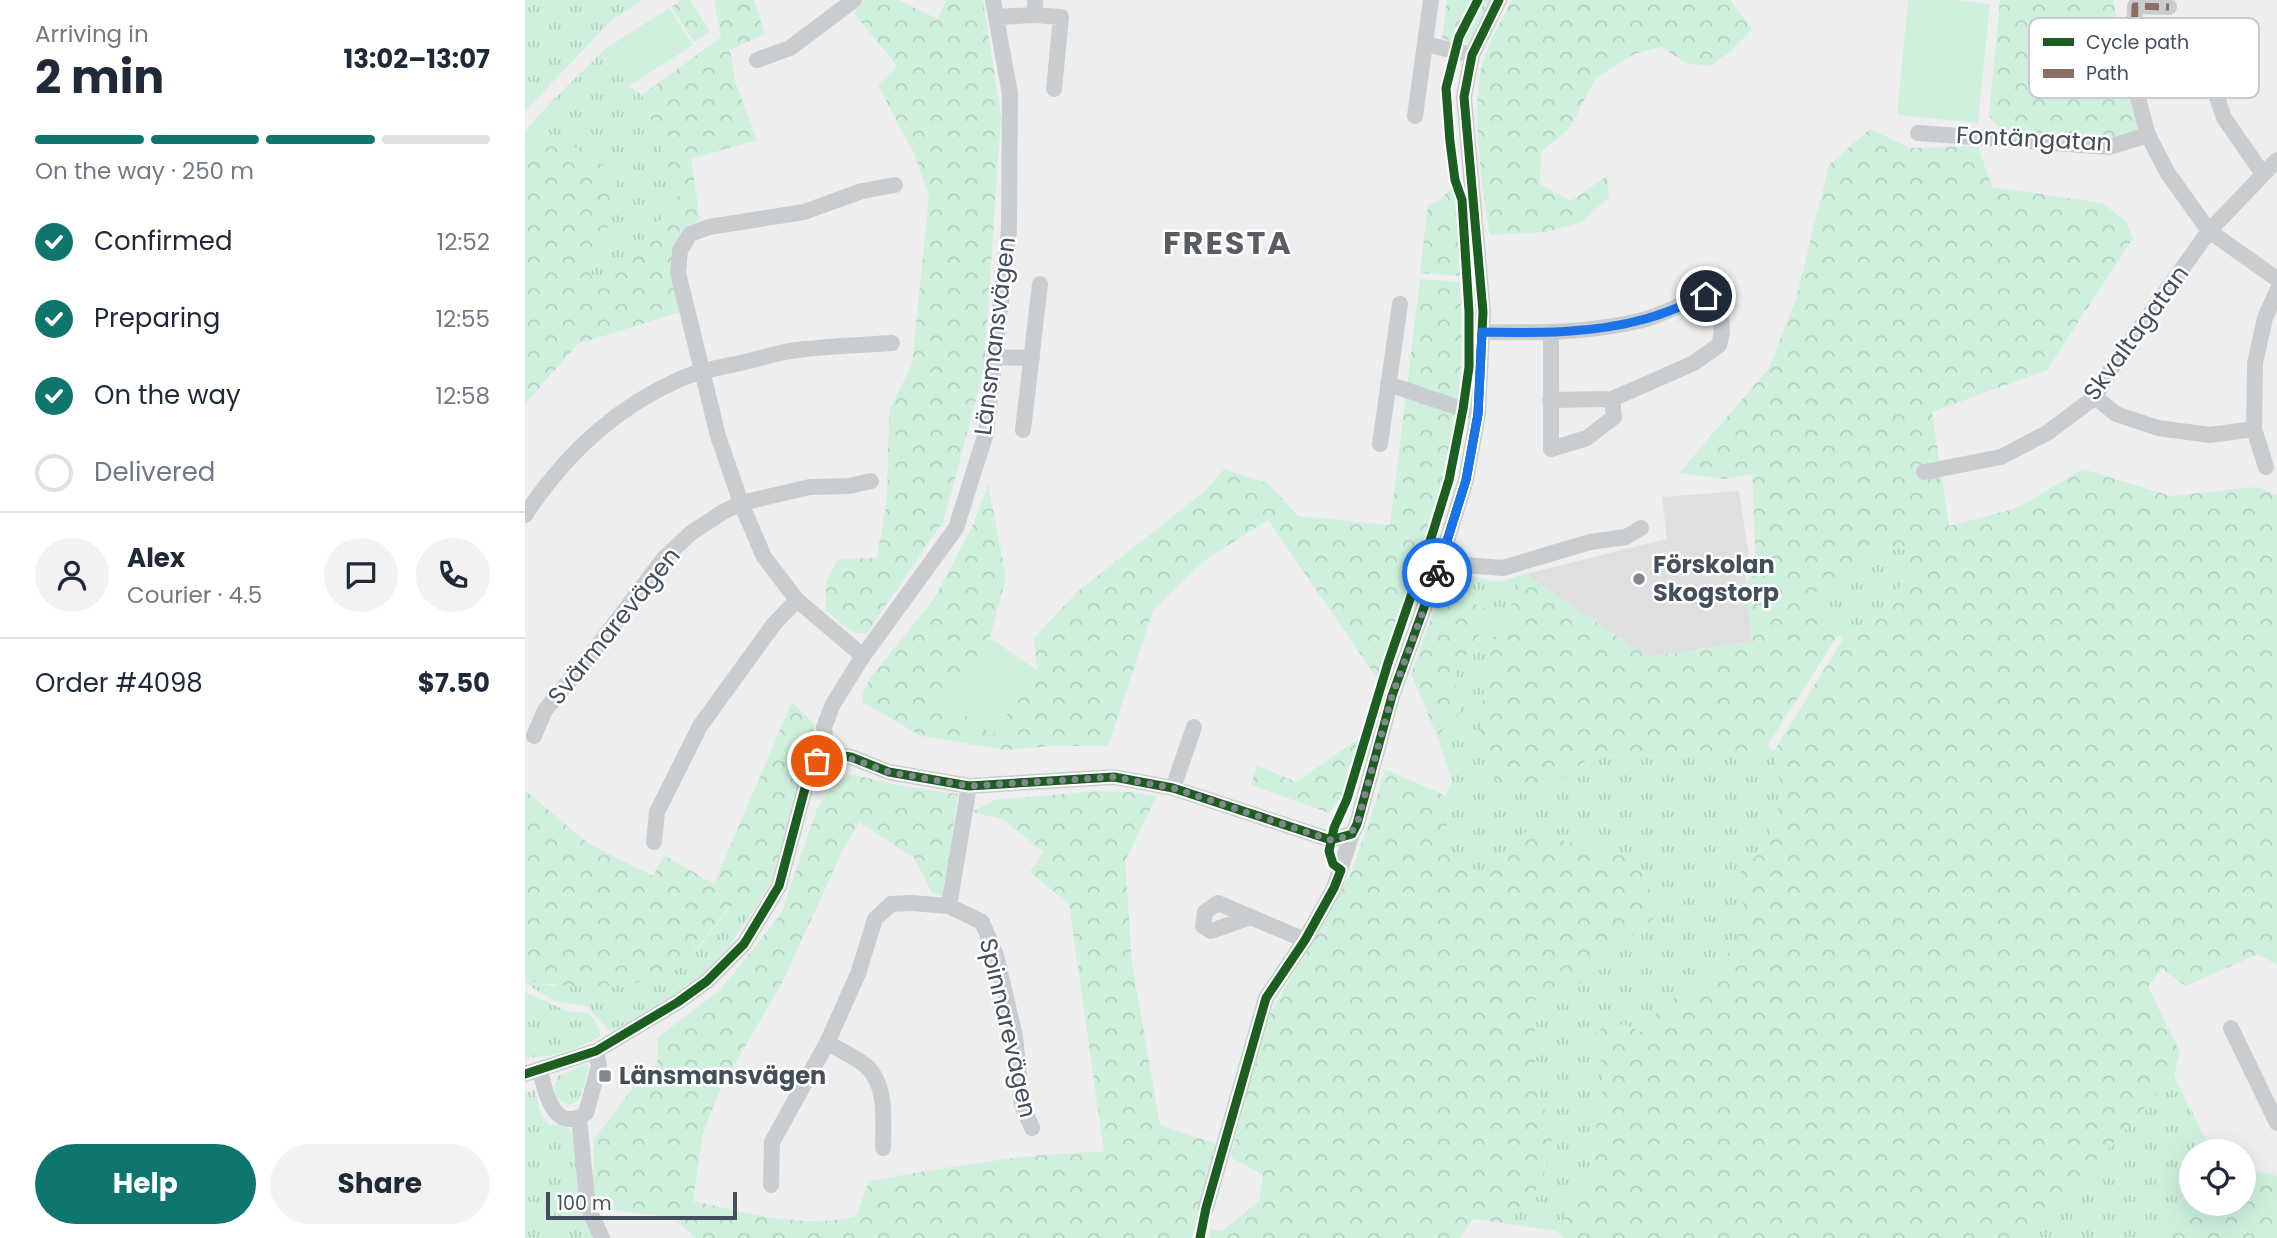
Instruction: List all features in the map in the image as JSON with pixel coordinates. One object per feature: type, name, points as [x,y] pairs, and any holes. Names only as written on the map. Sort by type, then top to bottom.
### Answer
[{"type":"street","points":[[757,60],[790,48],[854,0]]},
{"type":"street","name":"Länsmansvägen","points":[[828,754],[824,727],[833,704],[863,656],[956,528],[986,433],[1009,230],[1010,94],[993,0]]},
{"type":"street","points":[[1415,116],[1431,0]]},
{"type":"street","points":[[1206,1208],[1266,998],[1305,940],[1334,888],[1357,824],[1392,696],[1440,563],[1466,480],[1478,414],[1482,332],[1478,240],[1464,97],[1472,55],[1499,0]]},
{"type":"street","points":[[2135,18],[2135,6],[2169,7]]},
{"type":"street","points":[[996,17],[1035,8],[1061,18],[1054,89]]},
{"type":"street","points":[[1425,44],[1472,55]]},
{"type":"street","points":[[2138,98],[2148,135],[2167,172],[2210,231],[2277,279]]},
{"type":"street","points":[[2217,98],[2224,118],[2263,174]]},
{"type":"street","name":"Fontängatan","points":[[1918,133],[2109,147],[2148,135]]},
{"type":"street","name":"Skvaltagatan","points":[[1924,472],[2001,457],[2047,433],[2095,397],[2113,366],[2210,231],[2277,160]]},
{"type":"street","points":[[863,656],[797,600],[764,557],[741,503],[718,436],[678,272],[680,251],[690,234],[709,227],[804,212],[862,191],[895,185]]},
{"type":"street","points":[[1023,430],[1040,284]]},
{"type":"street","points":[[2266,467],[2254,429],[2255,363],[2265,318],[2277,291]]},
{"type":"street","points":[[1482,332],[1551,333],[1596,329],[1645,319],[1706,296],[1720,297],[1722,332],[1719,345],[1694,363],[1612,399],[1550,400]]},
{"type":"street","points":[[1380,444],[1400,304]]},
{"type":"street","points":[[1551,333],[1551,449],[1587,438],[1614,417],[1612,399]]},
{"type":"street","points":[[525,515],[572,454],[599,428],[624,409],[679,379],[702,371],[795,350],[892,343]]},
{"type":"street","points":[[994,357],[1032,358]]},
{"type":"street","points":[[1388,384],[1478,414]]},
{"type":"street","points":[[2095,397],[2116,414],[2158,428],[2210,435],[2254,429]]},
{"type":"street","name":"Svärmarevägen","points":[[534,736],[545,710],[664,558],[691,533],[741,503],[810,487],[849,486],[871,481]]},
{"type":"street","points":[[1440,563],[1503,568],[1590,542],[1626,537],[1641,528]]},
{"type":"street","points":[[654,842],[657,812],[699,726],[774,624],[797,600]]},
{"type":"street","points":[[1173,788],[1194,727]]},
{"type":"street","points":[[596,1051],[599,1066],[586,1113],[579,1118],[565,1118],[554,1112],[532,1072],[596,1051],[678,1002],[707,981],[744,944],[779,886],[808,777],[817,761],[828,754],[851,757],[889,772],[969,786],[1114,777],[1173,788],[1331,840],[1352,834]]},
{"type":"street","points":[[950,906],[969,786]]},
{"type":"street","name":"Spinnarevägen","points":[[771,1185],[772,1142],[827,1043],[858,974],[875,919],[891,904],[950,906],[982,922],[996,955],[1015,1036],[1022,1105],[1032,1128]]},
{"type":"street","points":[[1251,917],[1305,940]]},
{"type":"street","points":[[2231,1028],[2277,1123]]},
{"type":"street","points":[[827,1043],[868,1067],[876,1080],[884,1107],[883,1148]]},
{"type":"street","points":[[579,1118],[588,1208],[602,1238]]},
{"type":"shaded area","name":"Förskolan Skogstorp","points":[[1739,491],[1749,555],[1745,584],[1752,641],[1648,657],[1525,574],[1667,539],[1662,497]]},
{"type":"green space","points":[[525,0],[643,0],[611,21],[525,111]]},
{"type":"green space","points":[[682,0],[690,0],[710,32],[694,42],[671,7]]},
{"type":"green space","points":[[714,0],[754,0],[765,34],[730,50],[735,81],[757,140],[691,159],[700,220],[684,228],[673,250],[680,312],[578,344],[525,404],[525,145],[541,142],[575,147],[610,171],[617,195],[599,257],[590,274],[595,281],[637,251],[679,195],[642,95],[721,37]]},
{"type":"green space","points":[[864,0],[898,0],[938,19],[946,0],[983,0],[1001,116],[984,369],[944,520],[867,633],[854,633],[826,611],[826,581],[838,559],[877,558],[887,499],[889,411],[912,364],[929,197],[914,154],[878,85],[897,66],[854,13]]},
{"type":"green space","points":[[1447,0],[1493,0],[1471,43],[1442,40]]},
{"type":"green space","points":[[1512,0],[1730,0],[1752,29],[1731,51],[1710,66],[1688,64],[1661,47],[1634,54],[1596,78],[1569,129],[1541,152],[1540,184],[1571,201],[1607,176],[1609,197],[1582,222],[1546,232],[1490,235],[1478,143],[1478,93],[1486,53]]},
{"type":"green space","points":[[1908,0],[1953,0],[1990,4],[1978,123],[1897,115]]},
{"type":"green space","points":[[2000,0],[2114,0],[2116,18],[2029,18],[2029,98],[2129,98],[2139,130],[2109,140],[2002,133],[1989,116]]},
{"type":"green space","points":[[669,8],[693,45],[629,86],[605,49]]},
{"type":"green space","points":[[605,49],[629,86],[642,95],[679,195],[637,251],[594,282],[590,274],[599,257],[541,142],[525,145],[525,131]]},
{"type":"green space","points":[[1870,129],[1910,148],[1978,146],[1992,187],[2102,203],[2125,220],[2133,238],[2047,370],[1932,412],[1949,526],[2017,508],[2083,469],[2171,496],[2257,487],[2277,495],[2277,965],[2258,954],[2186,986],[2162,969],[2148,987],[2180,1052],[2174,1075],[2028,1238],[1564,1238],[1556,1231],[1589,1179],[1604,1075],[1594,1036],[1605,1024],[1625,1025],[1641,1032],[1666,1002],[1713,982],[1748,916],[1733,880],[1765,847],[1782,796],[1774,751],[1844,637],[1882,611],[1911,571],[1908,549],[1865,545],[1859,567],[1815,593],[1838,635],[1767,746],[1729,755],[1592,756],[1543,793],[1496,780],[1479,736],[1487,658],[1525,574],[1648,657],[1752,641],[1745,584],[1756,569],[1752,474],[1726,479],[1679,473],[1769,368],[1796,299],[1829,165]]},
{"type":"green space","points":[[1454,185],[1458,203],[1460,276],[1420,273],[1428,205],[1439,201]]},
{"type":"green space","points":[[1420,279],[1460,282],[1460,385],[1445,470],[1377,678],[1268,520],[1204,561],[1153,610],[1108,746],[1052,746],[1005,750],[921,736],[862,702],[863,693],[871,677],[934,599],[971,529],[990,481],[989,489],[1006,577],[990,638],[947,703],[1037,670],[1034,638],[1077,592],[1205,491],[1224,469],[1268,483],[1298,516],[1390,525]]},
{"type":"green space","points":[[1865,545],[1908,549],[1911,571],[1882,611],[1844,637],[1838,635],[1815,593],[1858,567]]},
{"type":"green space","points":[[1446,574],[1498,582],[1525,574],[1487,658],[1543,793],[1592,756],[1729,755],[1767,746],[1774,751],[1782,796],[1765,847],[1733,880],[1748,916],[1713,982],[1666,1002],[1641,1033],[1625,1025],[1594,1036],[1604,1075],[1589,1179],[1556,1231],[1503,1223],[1542,1184],[1552,1140],[1535,1072],[1535,1001],[1570,994],[1596,966],[1659,914],[1637,858],[1526,832],[1472,880],[1448,856],[1446,796],[1452,780],[1437,736],[1460,713],[1454,673],[1495,613],[1435,606]]},
{"type":"green space","points":[[1468,602],[1495,612],[1454,673],[1460,713],[1437,736],[1411,674],[1435,606]]},
{"type":"green space","points":[[990,638],[1037,670],[993,735],[947,703]]},
{"type":"green space","points":[[792,702],[815,725],[772,880],[753,911],[730,906],[688,956],[675,967],[642,982],[586,986],[525,980],[525,790],[589,844],[653,876],[664,855],[714,884]]},
{"type":"green space","points":[[1361,737],[1343,794],[1329,813],[1251,785],[1257,765],[1296,782]]},
{"type":"green space","points":[[1385,769],[1446,796],[1448,856],[1472,879],[1526,832],[1637,858],[1659,914],[1596,966],[1570,994],[1535,1001],[1535,1072],[1552,1140],[1542,1184],[1503,1223],[1473,1219],[1460,1238],[1210,1238],[1211,1230],[1222,1231],[1259,1201],[1263,1175],[1230,1157],[1268,1017],[1351,873]]},
{"type":"green space","points":[[850,774],[958,794],[944,896],[932,893],[915,859],[859,822],[843,850],[783,981],[721,1088],[703,1133],[693,1201],[774,1218],[836,1220],[856,1216],[869,1181],[1015,1158],[1104,1152],[1069,904],[1030,872],[1043,851],[1002,819],[972,812],[995,800],[1096,791],[1132,792],[1157,796],[1125,861],[1132,963],[1160,1125],[1217,1144],[1192,1238],[696,1238],[673,1218],[593,1207],[594,1139],[634,1086],[657,1063],[658,1037],[720,990],[781,914],[817,809],[836,780]]},
{"type":"green space","points":[[731,906],[753,911],[729,946],[675,997],[610,1032],[587,1006],[554,1001],[525,983],[525,980],[553,986],[685,960],[701,945]]},
{"type":"green space","points":[[525,992],[567,1011],[588,1013],[595,1021],[601,1036],[564,1052],[525,1057]]},
{"type":"green space","points":[[586,1064],[590,1067],[578,1101],[568,1105],[557,1098],[554,1088],[558,1076]]},
{"type":"green space","points":[[2174,1075],[2205,1139],[2179,1139],[2179,1215],[2150,1238],[2028,1238]]},
{"type":"green space","points":[[535,1090],[541,1114],[549,1125],[567,1125],[574,1138],[595,1238],[525,1238],[525,1093]]},
{"type":"green space","points":[[2256,1170],[2277,1176],[2277,1238],[2150,1238],[2179,1215],[2256,1216]]},
{"type":"marked path","points":[[2135,18],[2135,6],[2169,7]]},
{"type":"cycle path","points":[[1200,1238],[1206,1208],[1266,998],[1305,940],[1341,870],[1333,864],[1329,851],[1334,828],[1347,799],[1388,663],[1449,480],[1469,367],[1469,312],[1462,200],[1455,180],[1446,88],[1459,37],[1478,0]]},
{"type":"cycle path","points":[[525,1074],[596,1051],[678,1002],[707,981],[744,944],[779,886],[808,777],[817,761],[827,754],[851,757],[889,772],[969,786],[1114,777],[1173,788],[1331,840],[1352,834],[1392,696],[1440,563],[1466,480],[1478,414],[1483,312],[1464,97],[1472,55],[1499,0]]},
{"type":"way so far","points":[[817,761],[828,754],[838,754],[889,772],[969,786],[1114,777],[1173,788],[1331,840],[1342,838],[1352,834],[1357,824],[1392,696],[1437,573]]},
{"type":"place","name":"Förskolan Skogstorp","points":[[1639,579]]},
{"type":"place","name":"Länsmansvägen","points":[[605,1076]]},
{"type":"district","name":"FRESTA","points":[[1228,243]]},
{"type":"route","points":[[1437,573],[1466,480],[1478,414],[1482,332],[1551,333],[1596,329],[1645,319],[1706,296]]}]
